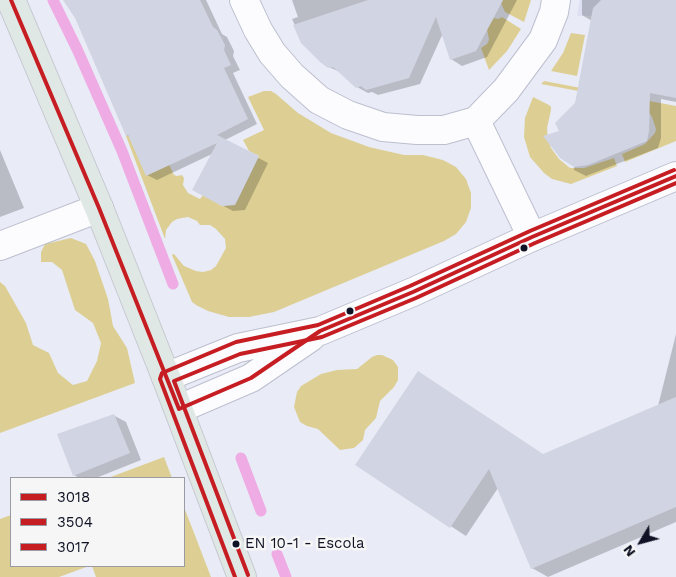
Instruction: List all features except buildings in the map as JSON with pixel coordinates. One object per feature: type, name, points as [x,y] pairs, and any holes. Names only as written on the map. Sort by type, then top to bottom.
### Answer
[{"type":"main road","points":[[11,0],[99,208],[179,409],[242,577]]},
{"type":"street","points":[[244,0],[258,30],[272,53],[292,76],[319,100],[348,115],[382,127],[417,130],[444,130],[476,121],[506,90],[543,40],[554,12],[556,0]]},
{"type":"street","points":[[476,121],[532,237]]},
{"type":"street","points":[[166,377],[238,348],[320,331],[413,292],[532,237],[676,176]]},
{"type":"street","points":[[0,246],[99,208]]},
{"type":"street","points":[[179,409],[251,378],[320,331]]},
{"type":"shaded area","points":[[503,0],[531,0],[524,22],[505,12],[501,3]]},
{"type":"shaded area","points":[[580,0],[676,0],[676,15],[577,16]]},
{"type":"shaded area","points":[[502,17],[521,29],[507,51],[489,70],[481,48],[489,40],[487,29],[494,18]]},
{"type":"shaded area","points":[[571,33],[585,35],[577,76],[551,71],[563,53]]},
{"type":"shaded area","points":[[544,81],[676,106],[676,141],[625,162],[622,154],[645,144],[655,133],[656,129],[652,117],[643,103],[541,84]]},
{"type":"shaded area","points":[[264,91],[271,91],[276,94],[298,113],[331,133],[369,147],[404,155],[423,155],[443,160],[456,167],[466,179],[471,193],[471,208],[466,222],[456,234],[444,241],[274,312],[249,317],[229,317],[208,311],[196,305],[192,302],[172,255],[174,254],[184,266],[196,271],[211,270],[216,266],[226,248],[225,239],[210,225],[200,225],[197,221],[188,217],[172,222],[166,230],[165,239],[126,136],[150,124],[174,175],[182,175],[184,178],[183,185],[188,193],[200,199],[203,195],[222,206],[231,205],[237,201],[259,156],[249,151],[243,140],[264,130],[248,97]]},
{"type":"shaded area","points":[[533,97],[551,107],[547,128],[548,140],[559,159],[570,168],[584,168],[614,158],[617,166],[571,184],[552,179],[544,173],[530,157],[524,137],[525,118]]},
{"type":"shaded area","points":[[71,238],[86,244],[95,261],[108,299],[113,326],[127,348],[135,383],[0,433],[0,282],[5,286],[26,323],[33,345],[49,353],[58,373],[73,385],[87,381],[97,361],[101,343],[93,323],[75,310],[62,270],[52,262],[41,262],[41,252],[45,244]]},
{"type":"shaded area","points":[[377,355],[393,360],[398,367],[398,380],[394,387],[380,401],[376,418],[365,430],[363,440],[354,448],[340,450],[318,429],[300,422],[294,407],[297,392],[301,386],[321,374],[337,370],[357,369]]},
{"type":"shaded area","points":[[164,457],[172,477],[111,477]]},
{"type":"shaded area","points":[[185,510],[211,577],[96,577],[92,567],[185,567]]},
{"type":"shaded area","points":[[10,515],[10,567],[86,567],[59,577],[0,577],[0,519]]},
{"type":"waterway","points":[[53,0],[122,151],[173,284]]},
{"type":"waterway","points":[[241,458],[261,511]]},
{"type":"waterway","points":[[277,554],[286,577]]},
{"type":"transit line","name":"3018","points":[[11,0],[99,208],[179,409],[251,378],[320,331],[413,292],[532,237],[676,176]]},
{"type":"transit line","name":"3017","points":[[235,577],[160,379],[162,373],[236,342],[318,325],[410,286],[530,231],[674,170]]},
{"type":"transit line","name":"3504","points":[[248,575],[174,381],[240,354],[322,337],[416,298],[535,243],[676,183]]},
{"type":"place","name":"EN 10-1 - Escola","points":[[236,544]]}]
